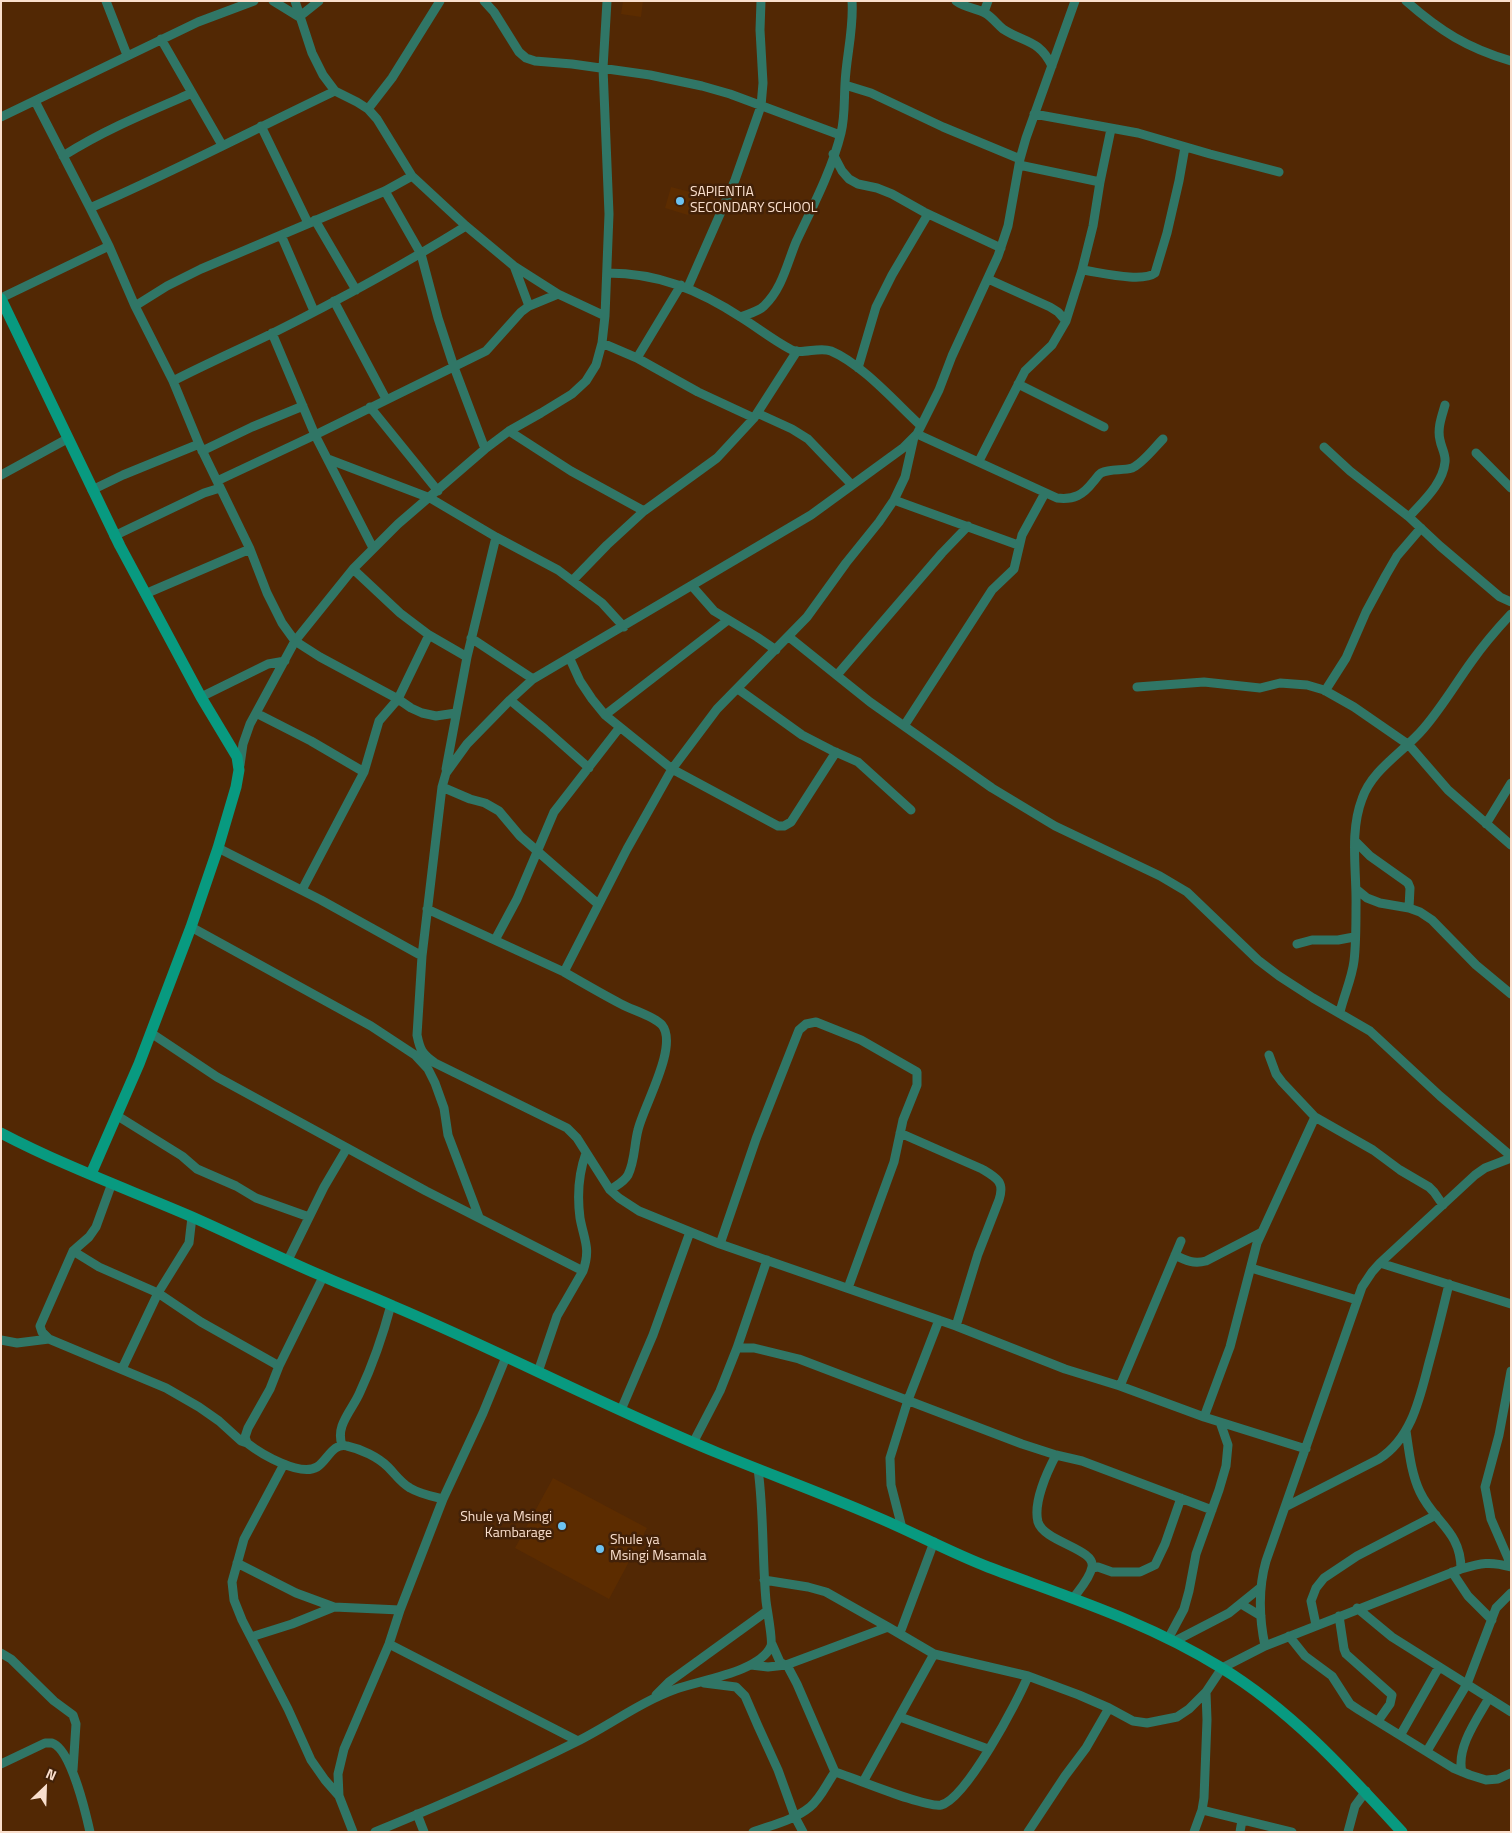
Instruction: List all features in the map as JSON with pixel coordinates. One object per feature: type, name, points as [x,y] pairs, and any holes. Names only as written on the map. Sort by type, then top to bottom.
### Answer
[{"type":"street","points":[[106,1],[128,55]]},
{"type":"street","points":[[221,1],[226,11]]},
{"type":"street","points":[[1,117],[161,39],[254,1]]},
{"type":"street","points":[[273,1],[299,17]]},
{"type":"street","points":[[295,1],[312,54],[323,75],[335,91],[357,102],[377,119],[412,176],[466,226],[514,266],[558,294],[605,316]]},
{"type":"street","points":[[299,17],[320,1]]},
{"type":"street","points":[[368,110],[392,78],[440,1]]},
{"type":"street","points":[[484,1],[494,12],[519,52],[535,62],[572,64],[650,74],[702,86],[730,94],[840,135]]},
{"type":"street","points":[[91,1174],[151,1033],[191,928],[236,787],[243,744],[250,724],[295,641],[353,569],[398,524],[485,449],[509,431],[541,414],[572,394],[586,382],[596,365],[602,342],[607,273],[609,205],[603,68],[607,1]]},
{"type":"street","points":[[638,358],[684,286],[735,180],[761,106],[763,83],[760,30],[762,1]]},
{"type":"street","points":[[956,1],[967,8],[984,12],[1004,29],[1034,44],[1048,57],[1052,66]]},
{"type":"street","points":[[984,12],[988,1]]},
{"type":"street","points":[[564,972],[598,904],[672,769],[718,709],[807,617],[894,500],[905,477],[917,432],[939,390],[952,356],[1001,248],[1008,226],[1019,162],[1034,114],[1075,1]]},
{"type":"street","points":[[1406,1],[1446,34],[1464,44],[1511,61]]},
{"type":"street","points":[[740,317],[760,310],[765,306],[783,280],[790,257],[818,196],[840,135],[845,109],[845,85],[852,3]]},
{"type":"street","points":[[161,39],[222,145]]},
{"type":"street","points":[[845,85],[871,93],[1019,162],[1100,182]]},
{"type":"street","points":[[90,208],[150,182],[335,91]]},
{"type":"street","points":[[63,156],[117,125],[192,93]]},
{"type":"street","points":[[35,101],[109,246],[135,306],[173,380],[201,448],[250,549],[267,593],[282,623],[295,641],[411,708],[436,716],[456,713]]},
{"type":"street","points":[[1034,114],[1161,139],[1279,172]]},
{"type":"street","points":[[261,126],[312,221],[356,290]]},
{"type":"street","points":[[979,461],[1025,371],[1052,345],[1066,321],[1093,226],[1111,129]]},
{"type":"street","points":[[1082,270],[1141,278],[1155,273],[1180,181],[1185,147]]},
{"type":"street","points":[[833,154],[842,171],[849,179],[858,184],[877,188],[892,194],[928,214],[1001,248]]},
{"type":"street","points":[[135,306],[193,273],[385,191],[412,176]]},
{"type":"street","points":[[385,191],[421,254],[438,318],[454,367],[485,449]]},
{"type":"street","points":[[858,368],[876,307],[892,274],[928,214]]},
{"type":"street","points":[[173,380],[272,333],[356,290],[421,254],[466,226]]},
{"type":"street","points":[[281,235],[314,312]]},
{"type":"street","points":[[109,246],[1,298],[114,536],[201,697],[237,757],[239,770]]},
{"type":"street","points":[[514,266],[529,306]]},
{"type":"street","points":[[607,273],[631,273],[655,277],[684,286],[740,317],[790,350],[821,349],[841,356],[858,368],[917,432],[1057,498],[1076,498],[1085,493],[1102,473],[1136,466],[1163,439]]},
{"type":"street","points":[[988,279],[1050,307],[1058,312],[1066,321]]},
{"type":"street","points":[[114,536],[204,493],[218,484],[486,350],[521,312],[529,306],[558,294]]},
{"type":"street","points":[[334,301],[386,399]]},
{"type":"street","points":[[272,333],[315,435],[373,548]]},
{"type":"street","points":[[602,342],[638,358],[698,392],[792,429],[808,439],[852,485]]},
{"type":"street","points":[[573,580],[644,511],[718,458],[756,416],[797,351]]},
{"type":"street","points":[[1018,384],[1104,427]]},
{"type":"street","points":[[1409,517],[1434,488],[1443,472],[1446,460],[1439,439],[1439,429],[1445,405]]},
{"type":"street","points":[[92,490],[123,475],[201,448],[302,406]]},
{"type":"street","points":[[370,407],[438,491]]},
{"type":"street","points":[[509,431],[571,471],[644,511]]},
{"type":"street","points":[[446,773],[467,744],[510,700],[534,679],[811,515],[902,448],[917,432]]},
{"type":"street","points":[[1,475],[67,439]]},
{"type":"street","points":[[1324,446],[1350,471],[1409,517],[1500,597],[1511,602]]},
{"type":"street","points":[[1476,453],[1511,488]]},
{"type":"street","points":[[328,459],[430,498],[496,537],[558,570],[602,603],[624,627]]},
{"type":"street","points":[[904,726],[992,590],[1014,569],[1017,562],[1018,545],[1022,535],[1045,492]]},
{"type":"street","points":[[894,500],[1018,545]]},
{"type":"street","points":[[837,675],[942,553],[968,526]]},
{"type":"street","points":[[1325,691],[1346,658],[1366,612],[1386,575],[1398,556],[1421,528]]},
{"type":"street","points":[[496,537],[471,638],[442,787],[422,956],[417,1034],[424,1056],[567,1128],[577,1138],[610,1190],[639,1211],[720,1244],[956,1326],[1065,1369],[1120,1386],[1204,1417],[1306,1449]]},
{"type":"street","points":[[146,594],[250,549]]},
{"type":"street","points":[[353,569],[400,613],[429,636],[467,657]]},
{"type":"street","points":[[692,586],[714,611],[757,636],[776,650]]},
{"type":"street","points":[[1340,1012],[1354,961],[1355,842],[1361,800],[1369,783],[1378,772],[1409,745],[1440,710],[1481,648],[1511,614]]},
{"type":"street","points":[[605,715],[728,620]]},
{"type":"street","points":[[302,890],[364,772],[379,721],[398,699],[429,636]]},
{"type":"street","points":[[789,636],[870,702],[992,788],[1055,826],[1160,876],[1188,892],[1258,960],[1296,987],[1370,1031],[1440,1096],[1511,1157],[1484,1168],[1475,1175],[1380,1263],[1367,1279],[1357,1300],[1266,1561],[1260,1588],[1264,1646]]},
{"type":"street","points":[[471,638],[534,679]]},
{"type":"street","points":[[570,659],[580,681],[605,715],[672,769],[778,826],[784,826],[791,822],[836,752]]},
{"type":"street","points":[[201,697],[268,664],[285,661]]},
{"type":"street","points":[[1137,687],[1204,682],[1260,688],[1280,683],[1307,685],[1325,691],[1354,707],[1409,745],[1448,790],[1511,845]]},
{"type":"street","points":[[738,689],[802,735],[858,762],[911,810]]},
{"type":"street","points":[[510,700],[589,768]]},
{"type":"street","points":[[256,713],[311,741],[364,772]]},
{"type":"street","points":[[495,940],[517,898],[554,812],[620,727]]},
{"type":"street","points":[[1486,824],[1511,783]]},
{"type":"street","points":[[442,787],[485,803],[498,812],[520,836],[598,904]]},
{"type":"street","points":[[1355,842],[1370,856],[1408,883],[1410,888],[1408,908]]},
{"type":"street","points":[[218,848],[372,927],[422,956]]},
{"type":"street","points":[[1356,889],[1367,898],[1380,903],[1420,912],[1432,920],[1474,963],[1511,994]]},
{"type":"street","points":[[427,909],[564,972],[656,1021],[665,1031],[667,1044],[655,1086],[638,1129],[631,1167],[627,1176],[610,1190]]},
{"type":"street","points":[[191,928],[371,1026],[415,1055],[428,1070],[435,1083],[444,1108],[448,1135],[480,1218]]},
{"type":"street","points":[[1297,944],[1312,940],[1338,940],[1354,937]]},
{"type":"street","points":[[720,1244],[756,1139],[800,1030],[806,1024],[816,1022],[838,1030],[884,1052],[917,1072],[918,1085],[903,1120],[894,1162],[848,1288]]},
{"type":"street","points":[[151,1033],[216,1077],[347,1148],[583,1271]]},
{"type":"street","points":[[1269,1055],[1276,1074],[1315,1117],[1373,1150],[1400,1170],[1429,1187],[1443,1205]]},
{"type":"street","points":[[116,1115],[182,1156],[197,1168],[236,1186],[256,1198],[309,1217]]},
{"type":"street","points":[[1204,1417],[1230,1347],[1262,1232],[1315,1117]]},
{"type":"street","points":[[900,1132],[982,1169],[995,1177],[1001,1184],[1002,1191],[978,1254],[956,1326]]},
{"type":"street","points":[[1,1133],[37,1152],[192,1217],[323,1277],[391,1304],[693,1443],[829,1497],[984,1565],[1128,1618],[1172,1639],[1222,1668],[1277,1708],[1315,1741],[1366,1791],[1402,1832]]},
{"type":"street","points":[[288,1260],[324,1187],[347,1148]]},
{"type":"street","points":[[538,1372],[557,1316],[583,1271],[588,1253],[580,1217],[578,1181],[586,1153]]},
{"type":"street","points":[[26,1342],[40,1326],[73,1251],[89,1238],[96,1227],[112,1184]]},
{"type":"street","points":[[122,1369],[158,1293],[189,1244],[192,1217]]},
{"type":"street","points":[[621,1410],[652,1335],[690,1232]]},
{"type":"street","points":[[1175,1256],[1189,1262],[1206,1261],[1262,1232]]},
{"type":"street","points":[[1120,1386],[1181,1241]]},
{"type":"street","points":[[73,1251],[99,1267],[158,1293],[200,1322],[279,1366]]},
{"type":"street","points":[[693,1443],[720,1391],[738,1348],[767,1260]]},
{"type":"street","points":[[1380,1263],[1511,1304]]},
{"type":"street","points":[[1252,1268],[1357,1300]]},
{"type":"street","points":[[248,1443],[245,1437],[248,1428],[270,1389],[279,1366],[323,1277]]},
{"type":"street","points":[[1285,1507],[1379,1459],[1393,1448],[1406,1431],[1422,1390],[1450,1284]]},
{"type":"street","points":[[342,1445],[341,1428],[360,1391],[383,1336],[391,1304]]},
{"type":"street","points":[[902,1528],[891,1485],[890,1458],[908,1400],[939,1320]]},
{"type":"street","points":[[40,1326],[42,1332],[49,1339],[166,1388],[219,1421],[241,1441],[248,1443],[284,1464],[308,1470],[318,1466],[336,1448],[342,1445],[348,1446],[379,1460],[408,1487],[420,1493],[443,1499]]},
{"type":"street","points":[[1,1340],[16,1343],[49,1339]]},
{"type":"street","points":[[738,1348],[754,1348],[799,1359],[1022,1444],[1082,1461],[1212,1510]]},
{"type":"street","points":[[353,1832],[339,1796],[338,1774],[344,1749],[389,1644],[400,1610],[443,1499],[484,1413],[506,1358]]},
{"type":"street","points":[[764,1580],[826,1592],[934,1654],[1028,1676],[1109,1708],[1133,1721],[1146,1723],[1177,1717],[1189,1709],[1206,1692],[1222,1668],[1264,1646],[1461,1568],[1484,1562],[1510,1564],[1491,1519],[1486,1487],[1499,1435],[1511,1371]]},
{"type":"street","points":[[1172,1639],[1189,1591],[1196,1554],[1220,1490],[1228,1454],[1228,1445],[1220,1422]]},
{"type":"street","points":[[1406,1431],[1410,1459],[1420,1492],[1455,1539],[1461,1555],[1461,1568]]},
{"type":"street","points":[[1056,1455],[1046,1473],[1037,1514],[1039,1524],[1056,1540],[1084,1553],[1092,1562],[1092,1568],[1074,1597]]},
{"type":"street","points":[[284,1464],[244,1539],[232,1582],[234,1600],[288,1708],[311,1760],[324,1780],[339,1796]]},
{"type":"street","points":[[758,1469],[761,1488],[764,1580],[772,1644],[780,1662],[786,1665],[797,1684],[835,1772],[923,1802],[940,1805],[952,1800],[965,1786],[1012,1710],[1028,1676]]},
{"type":"street","points":[[1092,1568],[1098,1567],[1112,1572],[1140,1572],[1155,1565],[1165,1544],[1181,1498]]},
{"type":"street","points":[[1316,1625],[1312,1601],[1316,1588],[1324,1578],[1357,1556],[1436,1515]]},
{"type":"street","points":[[900,1634],[934,1542]]},
{"type":"street","points":[[238,1563],[296,1593],[334,1608],[400,1610]]},
{"type":"street","points":[[1452,1572],[1468,1596],[1492,1620]]},
{"type":"street","points":[[1172,1639],[1223,1617],[1260,1588]]},
{"type":"street","points":[[1427,1751],[1466,1684],[1496,1608],[1511,1593]]},
{"type":"street","points":[[1241,1604],[1261,1616]]},
{"type":"street","points":[[251,1637],[334,1608]]},
{"type":"street","points":[[1357,1608],[1392,1637],[1511,1712]]},
{"type":"street","points":[[653,1698],[669,1682],[767,1611]]},
{"type":"street","points":[[1339,1616],[1346,1654],[1392,1695],[1390,1704],[1378,1722]]},
{"type":"street","points":[[751,1665],[768,1667],[786,1665],[888,1627]]},
{"type":"street","points":[[1289,1636],[1305,1656],[1332,1676],[1350,1704],[1378,1722],[1462,1772],[1486,1780],[1498,1779],[1511,1773]]},
{"type":"street","points":[[389,1644],[578,1741]]},
{"type":"street","points":[[375,1832],[578,1741],[653,1698],[751,1665],[764,1656],[772,1644]]},
{"type":"street","points":[[1,1653],[10,1659],[54,1701],[73,1715],[76,1724],[72,1770]]},
{"type":"street","points":[[862,1782],[934,1654]]},
{"type":"street","points":[[1401,1734],[1439,1667]]},
{"type":"street","points":[[698,1682],[736,1687],[745,1696],[803,1832]]},
{"type":"street","points":[[1194,1832],[1202,1810],[1207,1720],[1206,1692]]},
{"type":"street","points":[[1462,1772],[1460,1763],[1464,1745],[1489,1698]]},
{"type":"street","points":[[1028,1832],[1064,1776],[1090,1741],[1109,1708]]},
{"type":"street","points":[[900,1717],[988,1749]]},
{"type":"street","points":[[1,1764],[45,1743],[52,1743],[57,1746],[72,1770],[86,1811],[90,1832]]},
{"type":"street","points":[[753,1832],[795,1816],[810,1807],[835,1772]]},
{"type":"street","points":[[1348,1832],[1355,1806],[1366,1791]]},
{"type":"street","points":[[1202,1810],[1292,1832]]},
{"type":"street","points":[[417,1814],[424,1832]]},
{"type":"street","points":[[1240,1832],[1242,1820]]},
{"type":"shaded area","points":[[623,1],[643,1],[641,17],[621,14]]},
{"type":"shaded area","name":"SAPIENTIA SECONDARY SCHOOL","points":[[671,187],[694,193],[688,215],[665,208]]},
{"type":"shaded area","points":[[553,1478],[647,1528],[609,1599],[515,1548]]},
{"type":"place","name":"SAPIENTIA SECONDARY SCHOOL","points":[[680,201]]},
{"type":"place","name":"Shule ya Msingi Kambarage","points":[[562,1526]]},
{"type":"place","name":"Shule ya Msingi Msamala","points":[[600,1549]]}]
